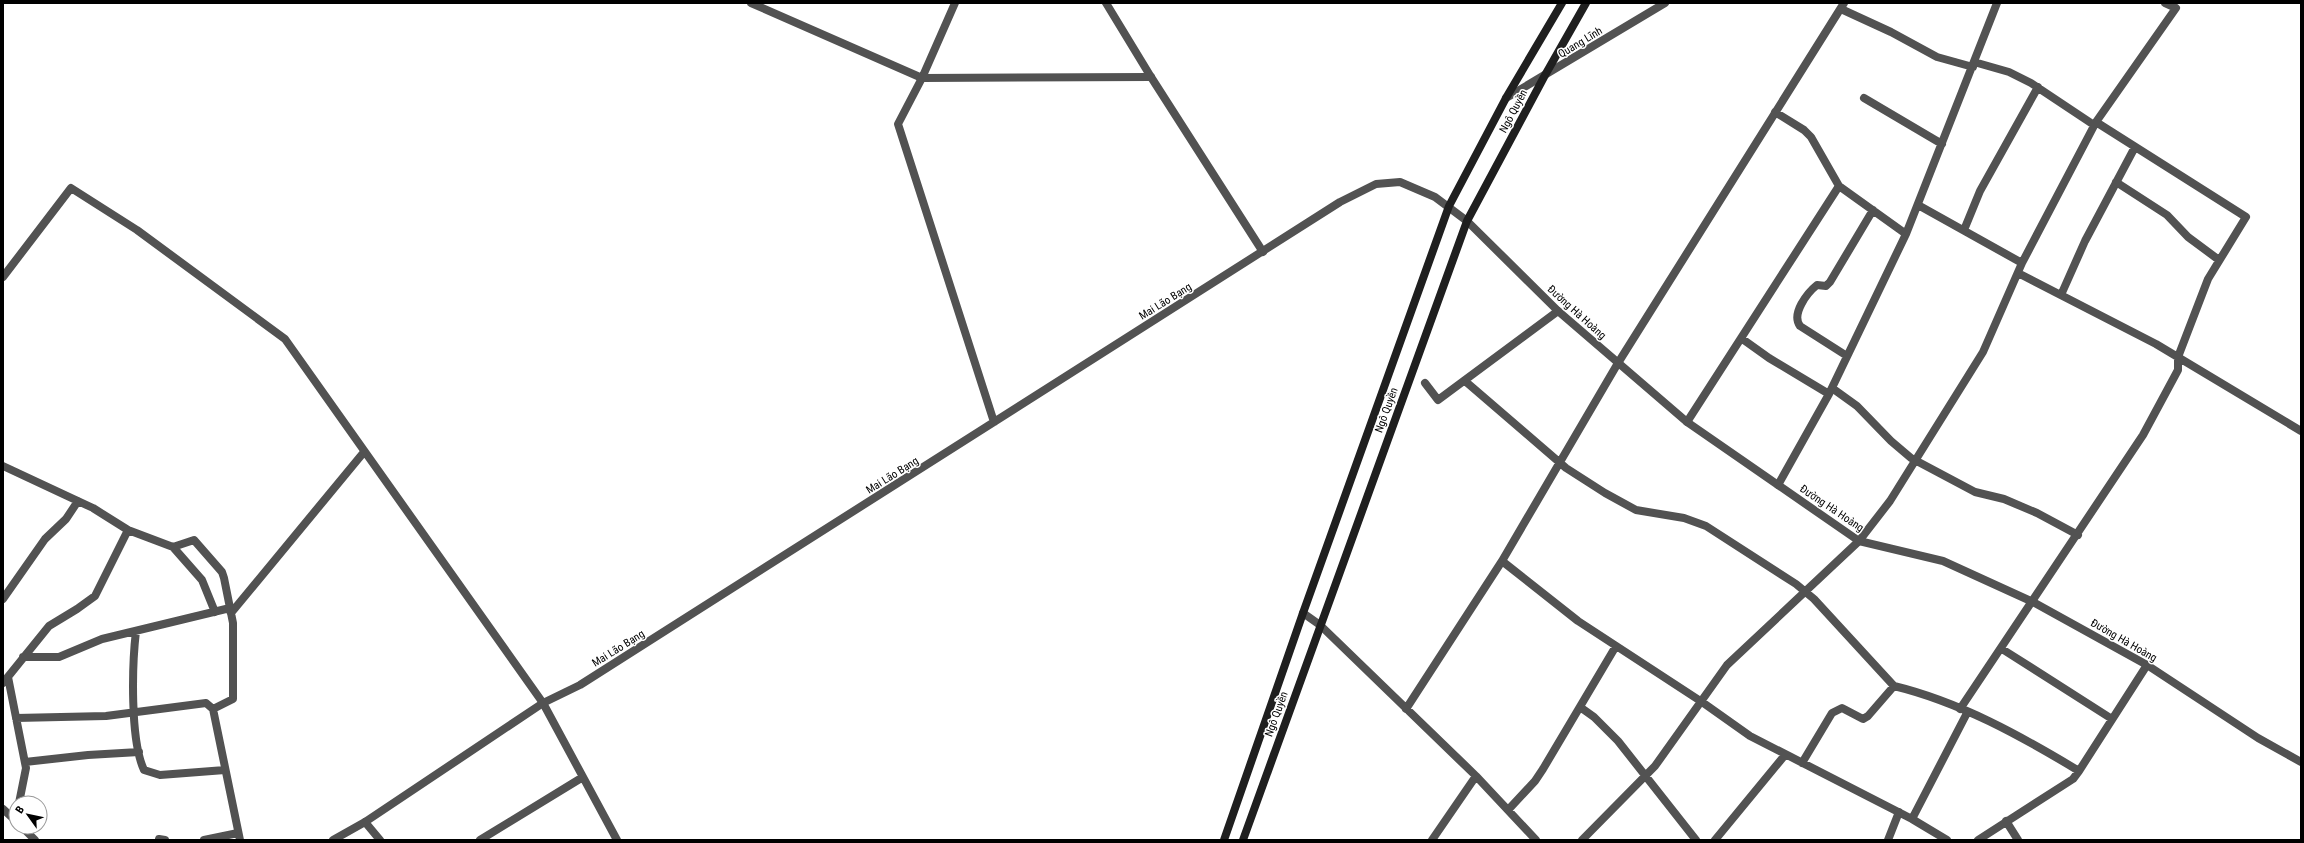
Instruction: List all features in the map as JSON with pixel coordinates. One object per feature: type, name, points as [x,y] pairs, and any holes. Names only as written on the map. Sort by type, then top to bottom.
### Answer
[{"type":"main road","name":"Ngô Quyền","points":[[1224,840],[1302,613],[1449,206],[1506,98],[1562,3]]},
{"type":"main road","name":"Ngô Quyền","points":[[1243,840],[1467,221],[1544,77],[1586,3]]},
{"type":"street","points":[[750,3],[922,78],[1151,77]]},
{"type":"street","points":[[955,3],[922,78],[898,124],[994,422]]},
{"type":"street","points":[[1106,3],[1151,77],[1263,252]]},
{"type":"street","name":"Quang Lĩnh","points":[[1506,98],[1544,77],[1665,3]]},
{"type":"street","points":[[1778,485],[1831,391],[1906,234],[1974,64],[1985,30],[1997,3]]},
{"type":"street","points":[[1582,840],[1647,776],[1702,702],[1727,665],[1859,541],[1890,501],[1983,352],[2022,263],[2095,124],[2176,8],[2165,3]]},
{"type":"street","points":[[1406,709],[1502,562],[1618,363],[1842,6],[1937,57],[2009,72],[2038,87],[2246,217],[2218,260],[2208,279],[2178,357],[2178,370],[2154,417],[2078,535],[2002,648],[1964,711],[1912,819]]},
{"type":"street","points":[[1964,230],[1980,191],[2038,87]]},
{"type":"street","points":[[1864,98],[1942,144]]},
{"type":"street","points":[[1775,112],[1811,136],[1839,186],[1906,234]]},
{"type":"street","points":[[2061,295],[2086,241],[2116,182],[2136,147]]},
{"type":"street","points":[[2116,182],[2167,215],[2188,237],[2218,260]]},
{"type":"street","name":"Mai Lão Bạng","points":[[333,840],[365,822],[543,703],[580,685],[1340,202],[1376,184],[1405,184],[1435,197],[1467,221]]},
{"type":"street","points":[[1686,422],[1839,186]]},
{"type":"street","points":[[3,277],[71,188],[137,230],[285,339],[543,703],[616,840]]},
{"type":"street","points":[[1918,205],[2022,263]]},
{"type":"street","points":[[1847,356],[1800,326],[1797,321],[1797,316],[1811,290],[1817,285],[1826,286],[1830,282],[1873,210]]},
{"type":"street","name":"Đường Hà Hoàng","points":[[1467,221],[1558,311],[1686,422],[1859,541],[1943,562],[2033,602],[2146,665],[2258,738],[2301,762]]},
{"type":"street","points":[[2018,272],[2178,357],[2301,431]]},
{"type":"street","points":[[1425,383],[1438,400],[1558,311]]},
{"type":"street","points":[[1741,338],[1769,358],[1857,406],[1891,442],[1916,460],[1975,492],[2004,499],[2037,513],[2078,535]]},
{"type":"street","points":[[1465,381],[1560,462],[1632,508],[1684,518],[1706,526],[1805,591],[1894,686],[1912,691],[1964,711],[2021,736],[2080,771]]},
{"type":"street","points":[[23,657],[58,657],[102,639],[215,612],[231,611],[364,452]]},
{"type":"street","points":[[3,466],[94,508],[128,530],[173,547],[202,580],[215,612]]},
{"type":"street","points":[[3,599],[45,539],[66,519],[78,501]]},
{"type":"street","points":[[21,795],[26,768],[16,718],[5,680],[49,626],[78,609],[95,596],[128,530]]},
{"type":"street","points":[[173,547],[194,540],[201,546],[222,572],[234,622],[233,699],[213,709]]},
{"type":"street","points":[[1502,562],[1578,621],[1702,702],[1750,736],[1899,812],[1947,840]]},
{"type":"street","points":[[1302,613],[1320,625],[1476,776],[1536,840]]},
{"type":"street","points":[[136,631],[133,684],[134,714],[139,752],[144,770],[153,774],[225,770]]},
{"type":"street","points":[[1508,810],[1535,781],[1616,646]]},
{"type":"street","points":[[2002,648],[2112,719]]},
{"type":"street","points":[[1978,840],[2073,780],[2146,665]]},
{"type":"street","points":[[1802,763],[1832,713],[1842,708],[1863,719],[1868,716],[1894,686]]},
{"type":"street","points":[[16,718],[134,714],[206,703],[213,709],[239,836],[204,840]]},
{"type":"street","points":[[1580,707],[1609,731],[1647,776],[1696,840]]},
{"type":"street","points":[[25,762],[139,752]]},
{"type":"street","points":[[1715,840],[1785,755]]},
{"type":"street","points":[[1432,840],[1476,776]]},
{"type":"street","points":[[480,840],[583,777]]},
{"type":"street","points":[[1888,840],[1899,812]]},
{"type":"street","points":[[2006,821],[2018,840]]},
{"type":"street","points":[[365,822],[380,840]]}]
